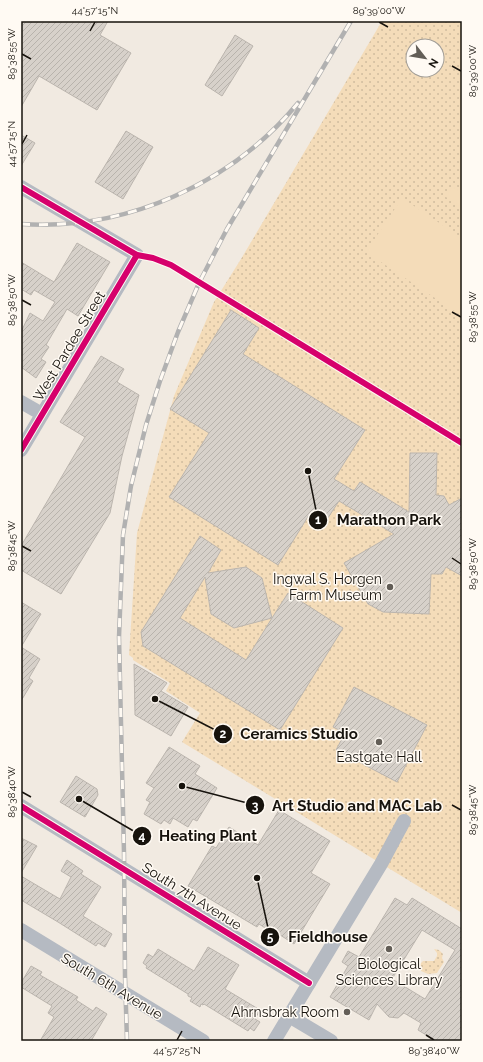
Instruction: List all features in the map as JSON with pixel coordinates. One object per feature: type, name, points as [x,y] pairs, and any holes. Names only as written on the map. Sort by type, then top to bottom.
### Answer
[{"type":"street","name":"West Pardee Street","points":[[21,187],[137,255],[21,450]]},
{"type":"street","points":[[21,402],[42,414]]},
{"type":"street","name":"South 7th Avenue","points":[[21,806],[309,983]]},
{"type":"street","points":[[274,1041],[380,866],[404,821]]},
{"type":"street","name":"South 6th Avenue","points":[[21,930],[203,1041]]},
{"type":"street","points":[[290,1016],[331,1041]]},
{"type":"shaded area","points":[[382,21],[462,21],[462,913],[182,742],[200,713],[166,691],[170,683],[133,660],[133,658],[129,655],[137,533],[174,396],[214,302]]},
{"type":"shaded area","points":[[453,187],[462,193],[462,208],[446,197]]},
{"type":"shaded area","points":[[402,198],[462,238],[462,316],[366,252]]},
{"type":"shaded area","points":[[434,949],[439,950],[443,954],[442,958],[444,962],[437,973],[428,974],[421,971],[419,965],[423,961],[434,961],[437,953]]},
{"type":"building","points":[[21,21],[108,21],[100,35],[131,53],[97,110],[39,76],[21,107]]},
{"type":"building","points":[[235,35],[253,46],[222,96],[205,85]]},
{"type":"building","points":[[126,131],[153,147],[123,199],[95,182]]},
{"type":"building","points":[[21,135],[35,143],[21,166]]},
{"type":"building","points":[[77,243],[110,262],[78,316],[67,309],[46,345],[49,347],[41,359],[46,362],[36,378],[21,367],[21,332],[30,313],[43,321],[55,302],[34,290],[31,295],[21,289],[21,262],[54,282]]},
{"type":"building","points":[[231,310],[259,328],[243,354],[365,430],[334,479],[354,491],[360,482],[409,512],[410,453],[437,453],[436,495],[444,496],[449,505],[462,498],[462,576],[446,567],[442,574],[431,574],[429,614],[383,612],[368,604],[344,563],[394,534],[339,501],[324,524],[309,515],[278,565],[169,497],[209,433],[170,409]]},
{"type":"building","points":[[101,356],[124,369],[117,382],[139,395],[122,456],[110,513],[61,594],[21,570],[21,546],[85,437],[60,422]]},
{"type":"building","points":[[200,536],[221,550],[208,573],[246,567],[262,578],[272,618],[288,593],[343,628],[280,730],[143,646],[141,632]],"holes":[[[205,577],[211,614],[234,628],[272,618],[246,660],[180,618]]]},
{"type":"building","points":[[21,602],[41,614],[21,647]]},
{"type":"building","points":[[21,647],[40,659],[29,678],[33,681],[21,701]]},
{"type":"building","points":[[134,664],[167,683],[161,691],[188,707],[171,736],[135,715]]},
{"type":"building","name":"Eastgate Hall","points":[[354,687],[427,725],[397,782],[336,750],[345,733],[333,727]]},
{"type":"building","points":[[169,747],[200,766],[195,774],[217,788],[197,821],[193,819],[188,827],[173,818],[170,824],[164,820],[161,824],[144,814],[150,802],[146,800],[154,788],[146,783]]},
{"type":"building","points":[[76,776],[97,789],[98,795],[85,817],[60,802]]},
{"type":"building","points":[[279,810],[330,841],[311,873],[330,884],[294,944],[274,931],[273,933],[259,924],[257,927],[188,886],[212,846],[216,848],[229,827],[258,845]]},
{"type":"building","points":[[21,838],[37,846],[21,873]]},
{"type":"building","points":[[67,860],[83,871],[81,874],[101,887],[83,916],[112,934],[105,947],[98,943],[96,946],[21,900],[21,876],[60,899],[71,877],[61,871]]},
{"type":"building","points":[[395,898],[407,905],[412,898],[462,929],[462,1041],[436,1041],[418,1030],[421,1023],[404,1013],[398,1018],[389,1017],[377,1004],[369,1020],[330,997],[348,966],[342,962],[348,951],[359,957]],"holes":[[[422,930],[455,950],[425,999],[392,979]]]},
{"type":"building","points":[[208,947],[239,965],[225,989],[260,1010],[255,1019],[260,1022],[254,1031],[250,1028],[248,1031],[204,1004],[201,1004],[200,1007],[190,1001],[192,998],[188,996],[188,994],[146,968],[147,966],[143,963],[148,954],[153,957],[158,949],[194,971]]},
{"type":"building","points":[[31,966],[42,972],[40,975],[78,997],[76,1000],[93,1011],[96,1007],[107,1014],[91,1041],[40,1041],[54,1017],[48,1013],[52,1006],[21,987],[21,983]]},
{"type":"railway","points":[[127,1041],[119,637],[123,535],[131,486],[146,425],[160,381],[178,332],[199,283],[227,229],[351,21]]},
{"type":"railway","points":[[21,224],[60,224],[99,219],[137,210],[174,196],[209,179],[241,157],[271,132],[298,103]]},
{"type":"cycle path","points":[[21,187],[137,255],[153,258],[171,265],[462,443]]},
{"type":"cycle path","points":[[21,450],[137,255]]},
{"type":"cycle path","points":[[21,806],[309,983]]},
{"type":"place","name":"Marathon Park","points":[[308,471]]},
{"type":"place","name":"Ingwal S. Horgen Farm Museum","points":[[390,587]]},
{"type":"place","name":"Ceramics Studio","points":[[155,699]]},
{"type":"place","name":"Eastgate Hall","points":[[379,742]]},
{"type":"place","name":"Art Studio and MAC Lab","points":[[182,786]]},
{"type":"place","name":"Heating Plant","points":[[79,799]]},
{"type":"place","name":"Fieldhouse","points":[[257,878]]},
{"type":"place","name":"Biological Sciences Library","points":[[389,949]]},
{"type":"place","name":"Ahrnsbrak Room","points":[[347,1012]]}]
